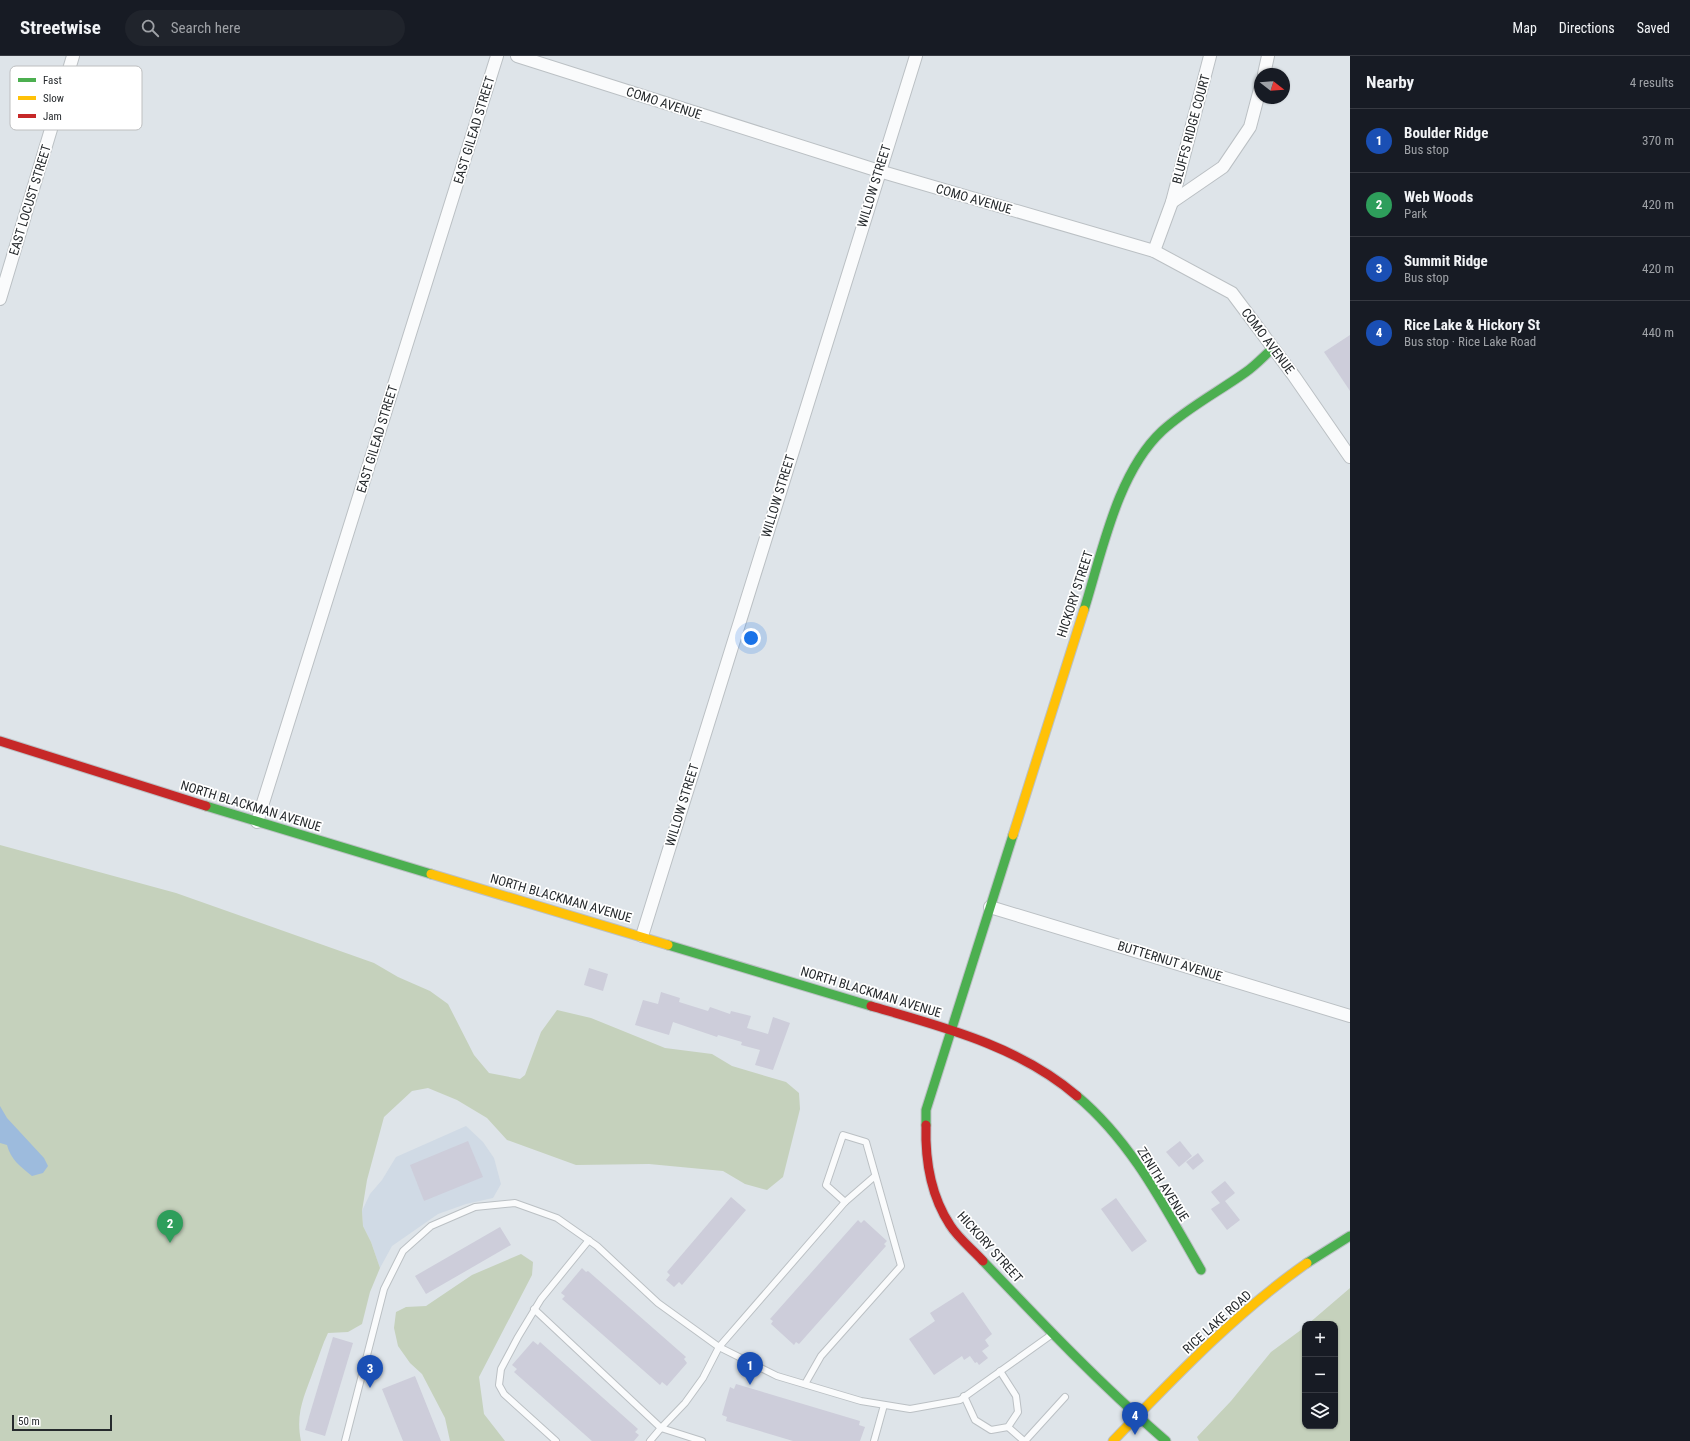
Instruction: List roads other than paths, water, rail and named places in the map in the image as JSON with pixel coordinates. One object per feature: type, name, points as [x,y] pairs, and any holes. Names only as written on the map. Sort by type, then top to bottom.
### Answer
[{"type":"street","name":"EAST LOCUST STREET","points":[[71,66],[74,56]]},
{"type":"street","name":"EAST GILEAD STREET","points":[[257,822],[497,56]]},
{"type":"street","name":"COMO AVENUE","points":[[517,56],[879,171],[1154,252],[1232,292],[1350,457]]},
{"type":"street","name":"WILLOW STREET","points":[[642,936],[916,56]]},
{"type":"street","name":"BLUFFS RIDGE COURT","points":[[1154,252],[1172,202],[1210,56]]},
{"type":"street","points":[[1265,68],[1268,56]]},
{"type":"street","name":"BLUFFS RIDGE COURT","points":[[1172,202],[1223,167],[1250,127],[1256,104]]},
{"type":"street","name":"EAST LOCUST STREET","points":[[0,299],[51,130]]},
{"type":"street","name":"HICKORY STREET","points":[[1166,1441],[1137,1416],[1052,1334],[950,1226],[936,1196],[929,1174],[925,1147],[926,1110],[950,1029],[1117,505],[1130,475],[1139,458],[1159,434],[1177,417],[1247,371],[1273,348]]},
{"type":"street","name":"NORTH BLACKMAN AVENUE","points":[[0,740],[257,822],[950,1029],[1023,1058],[1065,1085],[1099,1114]]},
{"type":"street","name":"BUTTERNUT AVENUE","points":[[990,907],[1350,1016]]},
{"type":"street","name":"ZENITH AVENUE","points":[[1099,1114],[1134,1157],[1200,1270]]},
{"type":"street","name":"RICE LAKE ROAD","points":[[1113,1441],[1234,1320],[1322,1252],[1350,1236]]},
{"type":"lane","points":[[805,1384],[821,1356],[901,1266],[866,1142],[843,1135],[826,1186],[845,1202]]},
{"type":"lane","points":[[650,1441],[685,1404],[703,1378],[719,1347],[845,1202],[876,1176]]},
{"type":"lane","points":[[345,1441],[384,1289],[403,1251],[431,1226],[475,1207],[515,1203],[557,1218],[598,1246],[658,1303],[719,1347],[777,1376],[861,1401],[910,1409],[960,1400],[1052,1334]]},
{"type":"lane","points":[[556,1441],[504,1394],[499,1385],[501,1369],[534,1309],[589,1240]]},
{"type":"lane","points":[[534,1309],[661,1428],[702,1441]]},
{"type":"lane","points":[[1006,1381],[1009,1365]]},
{"type":"lane","points":[[964,1396],[975,1420],[991,1430],[1008,1427],[1018,1412],[1016,1396],[1000,1371]]},
{"type":"lane","points":[[1008,1427],[1024,1441],[1065,1397]]},
{"type":"lane","points":[[874,1441],[884,1405]]},
{"type":"water","points":[[0,1106],[7,1118],[44,1158],[48,1166],[43,1173],[32,1176],[14,1159],[7,1145],[0,1143]]},
{"type":"place","name":"Web Woods","points":[[170,1243]]},
{"type":"place","name":"Boulder Ridge","points":[[750,1385]]},
{"type":"place","name":"Summit Ridge","points":[[370,1388]]},
{"type":"place","name":"Rice Lake & Hickory St","points":[[1135,1435]]}]
